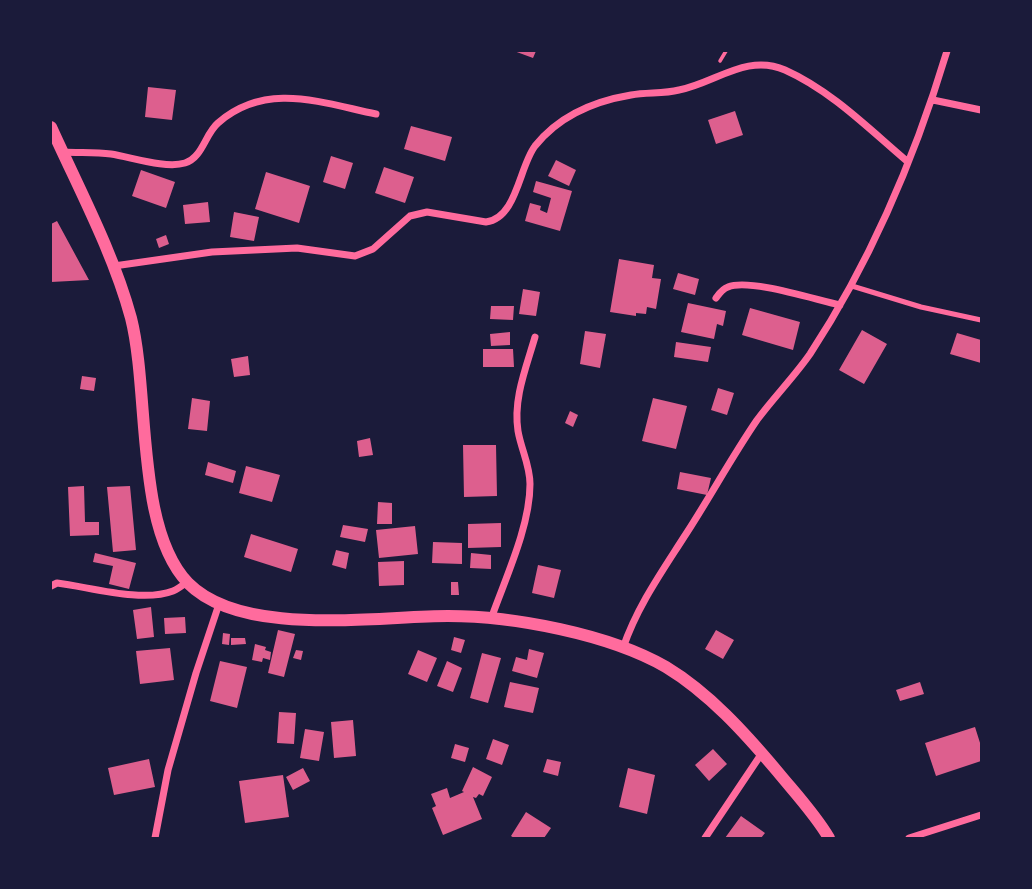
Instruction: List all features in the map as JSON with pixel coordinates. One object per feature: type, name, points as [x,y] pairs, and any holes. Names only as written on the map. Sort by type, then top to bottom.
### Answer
[{"type":"street","points":[[623,648],[632,621],[645,597],[720,477],[758,419],[808,357],[852,286],[908,162],[933,100],[947,51]]},
{"type":"street","points":[[114,266],[212,252],[297,248],[355,256],[373,249],[410,216],[428,212],[486,222],[496,221],[510,202],[533,148],[552,128],[576,112],[634,94],[681,90],[735,68],[760,64],[784,69],[828,95],[908,162]]},
{"type":"street","points":[[62,152],[109,154],[176,165],[188,162],[197,154],[215,125],[234,111],[280,97],[299,98],[376,114]]},
{"type":"street","points":[[933,100],[981,110]]},
{"type":"street","points":[[51,127],[114,266],[131,320],[141,383],[153,510],[169,555],[187,582],[206,598],[219,604],[247,614],[286,620],[450,616],[491,619],[546,625],[623,648],[667,668],[704,694],[762,753],[821,823],[829,838]]},
{"type":"street","points":[[716,298],[729,286],[747,285],[840,305]]},
{"type":"street","points":[[491,619],[525,518],[530,485],[528,464],[518,434],[516,412],[535,337]]},
{"type":"street","points":[[51,586],[57,583],[155,594],[173,591],[187,582]]},
{"type":"street","points":[[155,838],[167,770],[219,604]]},
{"type":"street","points":[[705,838],[762,753]]},
{"type":"street","points":[[909,838],[981,815]]},
{"type":"lane","points":[[852,286],[921,307],[981,320]]},
{"type":"building","points":[[514,51],[536,51],[533,58]]},
{"type":"building","points":[[148,87],[176,90],[172,120],[145,117]]},
{"type":"building","points":[[735,111],[743,135],[716,144],[708,120]]},
{"type":"building","points":[[411,126],[452,137],[445,161],[404,149]]},
{"type":"building","points":[[331,156],[353,163],[345,189],[323,182]]},
{"type":"building","points":[[556,160],[576,170],[569,186],[548,176]]},
{"type":"building","points":[[384,167],[414,177],[405,203],[375,193]]},
{"type":"building","points":[[141,170],[175,182],[166,208],[132,196]]},
{"type":"building","points":[[266,172],[310,186],[299,223],[255,209]]},
{"type":"building","points":[[536,181],[572,191],[560,231],[525,221],[530,203],[541,206],[540,210],[547,213],[551,198],[533,192]]},
{"type":"building","points":[[208,202],[210,222],[185,224],[183,205]]},
{"type":"building","points":[[234,212],[259,217],[254,241],[230,237]]},
{"type":"building","points":[[57,221],[89,280],[51,282],[51,224]]},
{"type":"building","points":[[166,235],[169,244],[159,248],[156,239]]},
{"type":"building","points":[[619,259],[654,265],[652,278],[661,279],[656,309],[647,307],[646,314],[636,313],[636,316],[610,312]]},
{"type":"building","points":[[678,273],[699,279],[695,295],[673,289]]},
{"type":"building","points":[[523,289],[540,292],[536,316],[519,314]]},
{"type":"building","points":[[688,303],[726,311],[723,326],[717,324],[714,339],[681,332]]},
{"type":"building","points":[[491,306],[514,306],[513,320],[490,319]]},
{"type":"building","points":[[750,308],[800,322],[793,350],[742,335]]},
{"type":"building","points":[[862,330],[887,344],[864,384],[839,370]]},
{"type":"building","points":[[585,331],[606,334],[600,368],[580,364]]},
{"type":"building","points":[[510,332],[510,345],[491,346],[490,334]]},
{"type":"building","points":[[957,333],[981,340],[981,363],[950,354]]},
{"type":"building","points":[[676,342],[711,347],[708,362],[674,357]]},
{"type":"building","points":[[483,349],[513,349],[514,367],[483,367]]},
{"type":"building","points":[[248,356],[250,375],[234,377],[231,359]]},
{"type":"building","points":[[82,376],[96,378],[94,391],[80,389]]},
{"type":"building","points":[[718,388],[734,393],[727,415],[711,410]]},
{"type":"building","points":[[192,398],[210,401],[207,431],[188,429]]},
{"type":"building","points":[[653,398],[687,406],[676,449],[642,441]]},
{"type":"building","points":[[570,411],[578,415],[573,427],[565,423]]},
{"type":"building","points":[[370,438],[373,455],[359,457],[357,441]]},
{"type":"building","points":[[463,445],[496,445],[497,496],[464,497]]},
{"type":"building","points":[[208,462],[236,471],[233,483],[205,475]]},
{"type":"building","points":[[246,466],[280,475],[272,502],[239,493]]},
{"type":"building","points":[[680,472],[711,478],[707,495],[677,489]]},
{"type":"building","points":[[84,486],[85,522],[99,522],[99,535],[70,536],[68,487]]},
{"type":"building","points":[[130,486],[136,550],[113,552],[107,487]]},
{"type":"building","points":[[378,502],[392,503],[392,524],[377,524]]},
{"type":"building","points":[[501,523],[501,547],[468,548],[468,524]]},
{"type":"building","points":[[343,525],[368,529],[365,542],[340,537]]},
{"type":"building","points":[[415,526],[418,554],[379,558],[376,530]]},
{"type":"building","points":[[251,534],[298,549],[291,572],[244,557]]},
{"type":"building","points":[[433,542],[462,543],[462,564],[432,563]]},
{"type":"building","points":[[336,550],[349,553],[346,569],[332,565]]},
{"type":"building","points":[[95,553],[136,563],[129,589],[109,584],[113,566],[93,562]]},
{"type":"building","points":[[471,553],[491,555],[491,569],[470,568]]},
{"type":"building","points":[[404,561],[404,585],[379,586],[378,562]]},
{"type":"building","points":[[538,565],[561,570],[554,598],[532,593]]},
{"type":"building","points":[[451,582],[458,582],[459,595],[451,595]]},
{"type":"building","points":[[151,607],[154,637],[137,639],[133,610]]},
{"type":"building","points":[[185,617],[186,633],[165,634],[164,618]]},
{"type":"building","points":[[278,630],[295,634],[284,677],[268,673]]},
{"type":"building","points":[[716,630],[734,640],[723,659],[705,649]]},
{"type":"building","points":[[223,633],[230,634],[229,645],[222,644]]},
{"type":"building","points":[[454,637],[465,640],[461,653],[451,650]]},
{"type":"building","points":[[231,638],[245,638],[246,644],[231,645]]},
{"type":"building","points":[[255,644],[266,647],[265,650],[271,652],[270,660],[252,660]]},
{"type":"building","points":[[170,648],[174,680],[140,684],[136,651]]},
{"type":"building","points":[[529,649],[544,653],[537,678],[512,671],[516,657],[527,660]]},
{"type":"building","points":[[296,650],[303,651],[301,660],[293,658]]},
{"type":"building","points":[[418,650],[437,658],[427,682],[408,674]]},
{"type":"building","points":[[482,653],[501,658],[488,703],[470,698]]},
{"type":"building","points":[[220,661],[247,667],[237,708],[210,701]]},
{"type":"building","points":[[447,661],[462,668],[453,692],[437,686]]},
{"type":"building","points":[[510,682],[539,688],[533,713],[504,707]]},
{"type":"building","points":[[920,682],[924,694],[900,701],[896,690]]},
{"type":"building","points":[[279,712],[296,713],[294,744],[277,743]]},
{"type":"building","points":[[353,720],[356,756],[334,758],[331,722]]},
{"type":"building","points":[[975,727],[981,746],[981,761],[936,776],[925,743]]},
{"type":"building","points":[[305,729],[324,732],[319,761],[300,758]]},
{"type":"building","points":[[493,739],[509,745],[502,765],[486,759]]},
{"type":"building","points":[[455,744],[469,748],[465,762],[451,758]]},
{"type":"building","points":[[713,749],[727,764],[709,781],[695,765]]},
{"type":"building","points":[[149,759],[155,787],[114,795],[108,768]]},
{"type":"building","points":[[547,759],[561,762],[558,776],[543,772]]},
{"type":"building","points":[[473,767],[492,777],[483,796],[479,794],[476,798],[473,797],[482,819],[443,835],[432,808],[436,806],[431,794],[447,788],[450,798],[464,792],[462,791]]},
{"type":"building","points":[[303,768],[310,781],[293,790],[286,777]]},
{"type":"building","points":[[628,768],[655,775],[647,814],[619,807]]},
{"type":"building","points":[[283,775],[289,817],[245,823],[239,781]]},
{"type":"building","points":[[526,812],[551,828],[544,838],[511,836]]},
{"type":"building","points":[[741,816],[765,833],[761,838],[725,838]]}]
